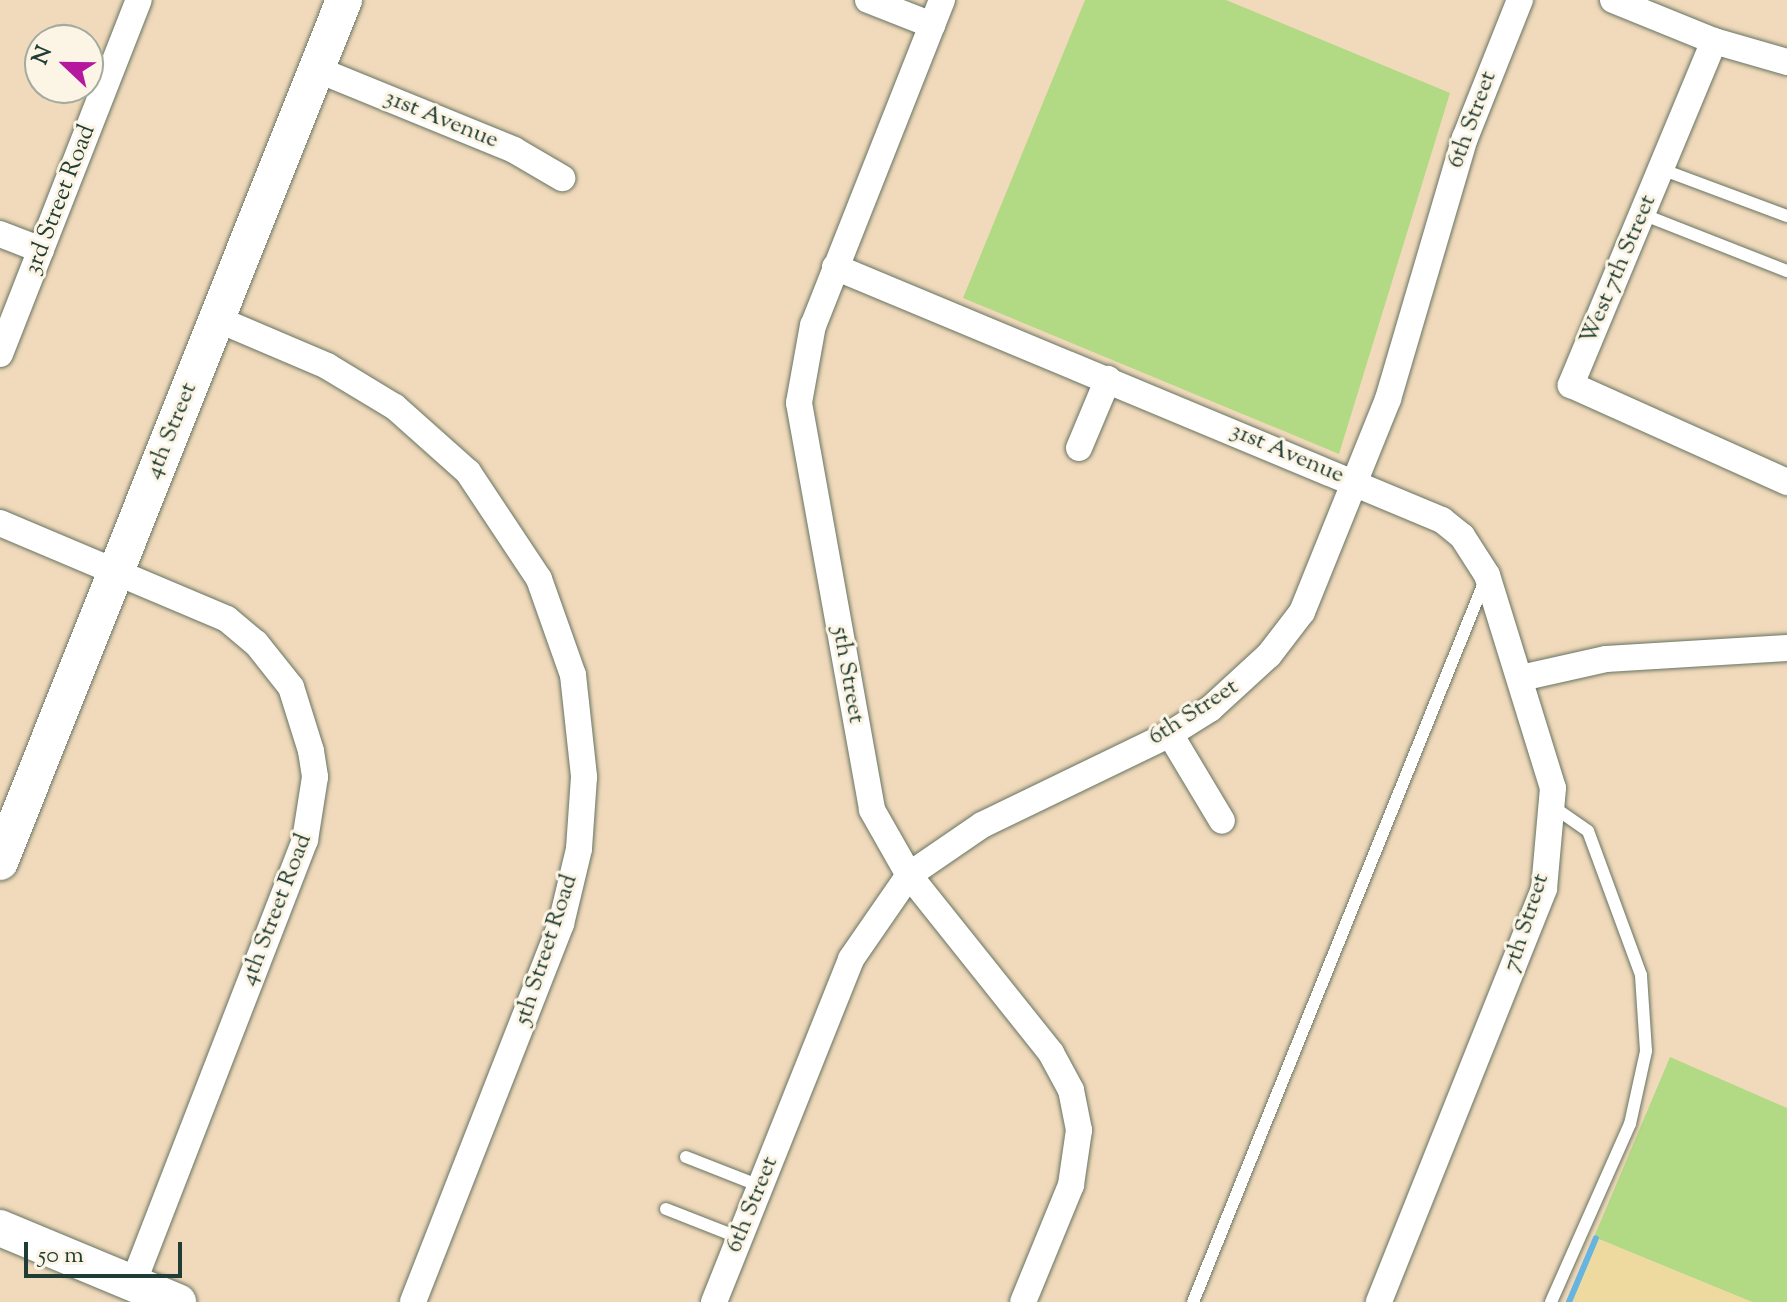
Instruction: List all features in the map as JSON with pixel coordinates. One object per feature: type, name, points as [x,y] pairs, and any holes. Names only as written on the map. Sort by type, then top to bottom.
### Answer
[{"type":"main road","name":"4th Street","points":[[0,862],[344,0]]},
{"type":"main road","points":[[0,1228],[178,1302]]},
{"type":"street","points":[[868,0],[932,25]]},
{"type":"street","name":"5th Street","points":[[942,0],[835,267],[804,355],[799,403],[872,810],[909,875],[1051,1053],[1071,1090],[1079,1130],[1071,1185],[1023,1302]]},
{"type":"street","name":"6th Street","points":[[714,1302],[851,959],[909,875],[982,825],[1170,734],[1239,686],[1302,612],[1355,483],[1404,351],[1465,138],[1520,0]]},
{"type":"street","points":[[1613,0],[1714,41],[1787,62]]},
{"type":"street","name":"3rd Street Road","points":[[0,354],[138,1]]},
{"type":"street","name":"West 7th Street","points":[[1714,41],[1571,385],[1787,482]]},
{"type":"street","name":"31st Avenue","points":[[316,69],[514,150],[562,178]]},
{"type":"street","points":[[0,234],[41,250]]},
{"type":"street","name":"31st Avenue","points":[[835,267],[1442,520],[1462,536]]},
{"type":"street","name":"5th Street Road","points":[[217,319],[327,366],[381,399],[468,472],[539,579],[573,675],[584,777],[579,849],[561,924],[413,1302]]},
{"type":"street","points":[[1079,448],[1108,379]]},
{"type":"street","name":"4th Street Road","points":[[0,523],[205,607],[256,643],[302,710],[315,777],[305,840],[133,1283]]},
{"type":"street","name":"7th Street","points":[[1379,1302],[1544,889],[1553,788],[1487,575],[1462,536]]},
{"type":"street","points":[[1521,678],[1606,659],[1787,648]]},
{"type":"street","points":[[1170,734],[1222,821]]},
{"type":"lane","points":[[1661,169],[1787,216]]},
{"type":"lane","points":[[1642,214],[1787,271]]},
{"type":"lane","points":[[1193,1302],[1487,575]]},
{"type":"lane","points":[[1551,1302],[1630,1124],[1646,1051],[1641,975],[1588,831],[1552,806]]},
{"type":"lane","points":[[686,1157],[760,1186]]},
{"type":"lane","points":[[666,1209],[740,1238]]},
{"type":"green space","points":[[1085,0],[1226,0],[1450,93],[1339,454],[963,298]]},
{"type":"green space","points":[[1670,1057],[1787,1108],[1787,1302],[1752,1302],[1594,1237]]},
{"type":"sand","points":[[1597,1239],[1752,1302],[1571,1302]]},
{"type":"waterway","points":[[1569,1302],[1596,1238]]}]
